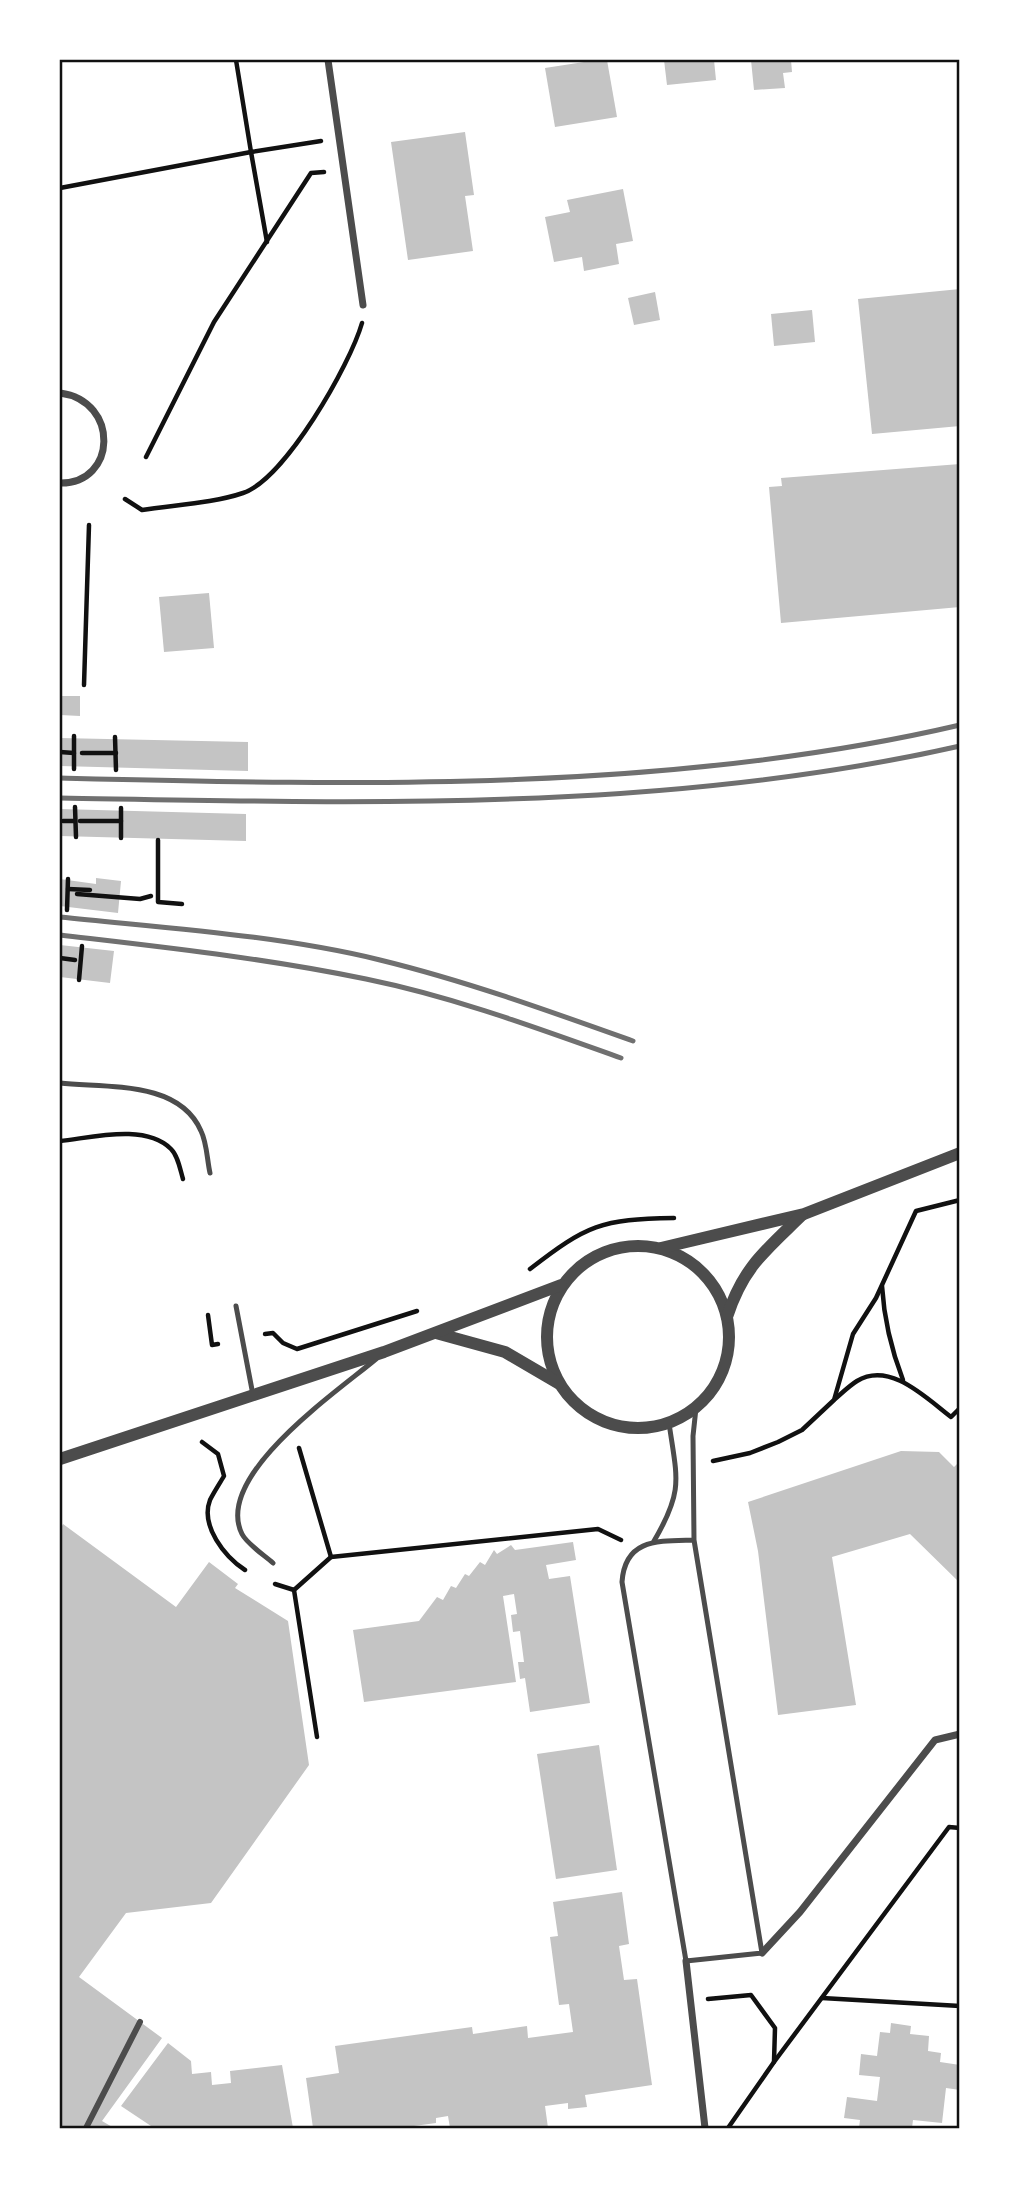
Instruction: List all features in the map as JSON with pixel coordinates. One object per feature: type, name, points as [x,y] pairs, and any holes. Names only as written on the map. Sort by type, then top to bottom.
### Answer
[{"type":"street","points":[[328,60],[363,305]]},
{"type":"street","points":[[60,393],[73,395],[96,411],[104,438],[100,459],[93,468],[79,479],[60,483]]},
{"type":"street","points":[[660,1248],[804,1214],[960,1153]]},
{"type":"street","points":[[727,1317],[737,1286],[757,1258],[804,1214]]},
{"type":"street","points":[[641,1244],[660,1248],[696,1265],[711,1282],[727,1317],[729,1347],[725,1366],[716,1385],[696,1408],[669,1423],[649,1428],[626,1428],[597,1419],[577,1406],[558,1383],[548,1358],[546,1336],[550,1310],[561,1285],[581,1264],[610,1249],[641,1244]]},
{"type":"street","points":[[60,1459],[384,1352],[561,1285]]},
{"type":"street","points":[[436,1333],[505,1352],[558,1383]]},
{"type":"street","points":[[762,1953],[800,1912],[935,1740],[960,1734]]},
{"type":"street","points":[[686,1961],[705,2129]]},
{"type":"street","points":[[86,2129],[139,2022]]},
{"type":"lane","points":[[60,1083],[150,1093],[180,1103],[192,1115],[202,1133],[210,1173]]},
{"type":"lane","points":[[236,1306],[253,1395]]},
{"type":"lane","points":[[273,1563],[242,1535],[236,1507],[249,1481],[260,1462],[290,1431],[384,1352]]},
{"type":"lane","points":[[694,1540],[654,1541],[637,1548],[623,1567],[622,1582],[686,1961],[762,1953],[694,1540],[693,1436],[696,1408]]},
{"type":"lane","points":[[654,1541],[670,1513],[677,1492],[669,1423]]},
{"type":"path","points":[[236,60],[267,243]]},
{"type":"path","points":[[60,188],[340,138]]},
{"type":"path","points":[[146,457],[214,322],[311,173],[344,169]]},
{"type":"path","points":[[125,499],[142,510],[245,493],[265,478],[302,435],[332,387],[362,324],[363,305]]},
{"type":"path","points":[[84,685],[89,525]]},
{"type":"path","points":[[74,736],[74,769]]},
{"type":"path","points":[[115,737],[116,769]]},
{"type":"path","points":[[60,752],[74,752]]},
{"type":"path","points":[[82,753],[116,753]]},
{"type":"path","points":[[75,807],[76,837]]},
{"type":"path","points":[[121,808],[121,838]]},
{"type":"path","points":[[63,821],[121,821]]},
{"type":"path","points":[[158,840],[158,902],[182,904]]},
{"type":"path","points":[[67,910],[68,879]]},
{"type":"path","points":[[68,888],[90,890]]},
{"type":"path","points":[[77,894],[140,899],[151,896]]},
{"type":"path","points":[[79,980],[82,946]]},
{"type":"path","points":[[60,958],[81,960]]},
{"type":"path","points":[[60,1141],[129,1135],[153,1138],[170,1148],[183,1179]]},
{"type":"path","points":[[834,1400],[853,1334],[882,1285],[916,1211],[960,1200]]},
{"type":"path","points":[[526,1272],[566,1241],[599,1224],[632,1219],[679,1218]]},
{"type":"path","points":[[882,1285],[884,1313],[903,1381]]},
{"type":"path","points":[[265,1334],[274,1333],[283,1343],[297,1349],[426,1308]]},
{"type":"path","points":[[208,1315],[212,1345],[218,1344]]},
{"type":"path","points":[[712,1461],[750,1453],[778,1443],[802,1430],[858,1380],[873,1375],[903,1381],[951,1417],[960,1408]]},
{"type":"path","points":[[297,1441],[331,1557]]},
{"type":"path","points":[[317,1737],[294,1590],[331,1557],[598,1529],[637,1548]]},
{"type":"path","points":[[728,2129],[774,2062],[949,1827],[960,1828]]},
{"type":"path","points":[[691,2001],[751,1995],[775,2028],[774,2062]]},
{"type":"path","points":[[822,1998],[960,2006]]},
{"type":"building","points":[[607,60],[617,117],[555,127],[545,68]]},
{"type":"building","points":[[664,60],[714,60],[716,80],[667,85]]},
{"type":"building","points":[[751,60],[791,60],[792,72],[783,73],[785,88],[754,90]]},
{"type":"building","points":[[465,132],[474,195],[465,196],[473,251],[408,260],[391,142]]},
{"type":"building","points":[[623,189],[633,241],[616,244],[619,264],[584,271],[582,257],[554,262],[545,217],[570,212],[567,200]]},
{"type":"building","points":[[960,289],[960,426],[872,434],[858,299]]},
{"type":"building","points":[[655,292],[660,320],[634,325],[628,298]]},
{"type":"building","points":[[812,310],[815,342],[774,346],[771,314]]},
{"type":"building","points":[[960,464],[960,607],[781,623],[769,487],[782,486],[781,478]]},
{"type":"building","points":[[209,593],[214,648],[164,652],[159,597]]},
{"type":"building","points":[[60,696],[80,696],[80,716],[60,715]]},
{"type":"building","points":[[60,738],[248,742],[248,771],[60,766]]},
{"type":"building","points":[[60,809],[246,814],[246,841],[60,836]]},
{"type":"building","points":[[96,878],[121,881],[118,913],[60,906],[60,879],[96,884]]},
{"type":"building","points":[[60,945],[114,951],[110,983],[60,977]]},
{"type":"building","points":[[901,1451],[939,1452],[954,1467],[960,1461],[960,1583],[910,1534],[832,1557],[856,1705],[778,1715],[758,1551],[748,1502]]},
{"type":"building","points":[[63,1524],[176,1607],[209,1562],[238,1584],[235,1588],[288,1621],[309,1765],[211,1903],[126,1913],[79,1977],[162,2038],[102,2121],[114,2128],[60,2128],[60,1530]]},
{"type":"building","points":[[573,1542],[576,1560],[546,1565],[549,1579],[570,1576],[590,1703],[530,1712],[525,1678],[520,1679],[518,1662],[524,1662],[520,1631],[513,1632],[511,1615],[517,1614],[514,1594],[503,1596],[516,1682],[364,1702],[353,1630],[419,1621],[437,1597],[443,1600],[451,1586],[456,1588],[465,1574],[469,1576],[480,1562],[485,1565],[494,1550],[497,1554],[511,1545],[515,1550]]},
{"type":"building","points":[[599,1745],[617,1870],[556,1879],[537,1754]]},
{"type":"building","points":[[622,1892],[629,1944],[619,1946],[624,1980],[637,1979],[652,2085],[585,2095],[587,2107],[568,2109],[568,2103],[545,2106],[548,2128],[450,2128],[448,2116],[436,2118],[436,2123],[414,2128],[313,2128],[306,2078],[339,2073],[335,2046],[472,2027],[473,2034],[527,2026],[528,2038],[573,2032],[569,2004],[559,2005],[550,1937],[558,1936],[553,1902]]},
{"type":"building","points":[[891,2023],[911,2026],[910,2034],[929,2036],[928,2051],[941,2053],[940,2062],[960,2065],[960,2090],[946,2088],[942,2123],[913,2120],[912,2128],[859,2128],[860,2120],[844,2118],[847,2097],[877,2101],[880,2077],[859,2075],[861,2054],[877,2056],[880,2032],[890,2033]]},
{"type":"building","points":[[168,2043],[191,2061],[192,2074],[211,2072],[212,2085],[231,2083],[230,2071],[282,2065],[293,2128],[154,2128],[121,2106]]},
{"type":"railway","points":[[60,778],[285,782],[512,780],[738,763],[850,747],[960,725]]},
{"type":"railway","points":[[60,798],[399,801],[624,793],[737,783],[849,768],[960,746]]},
{"type":"railway","points":[[60,917],[221,933],[341,951],[476,987],[633,1041]]},
{"type":"railway","points":[[60,935],[252,959],[399,986],[463,1004],[621,1058]]}]
